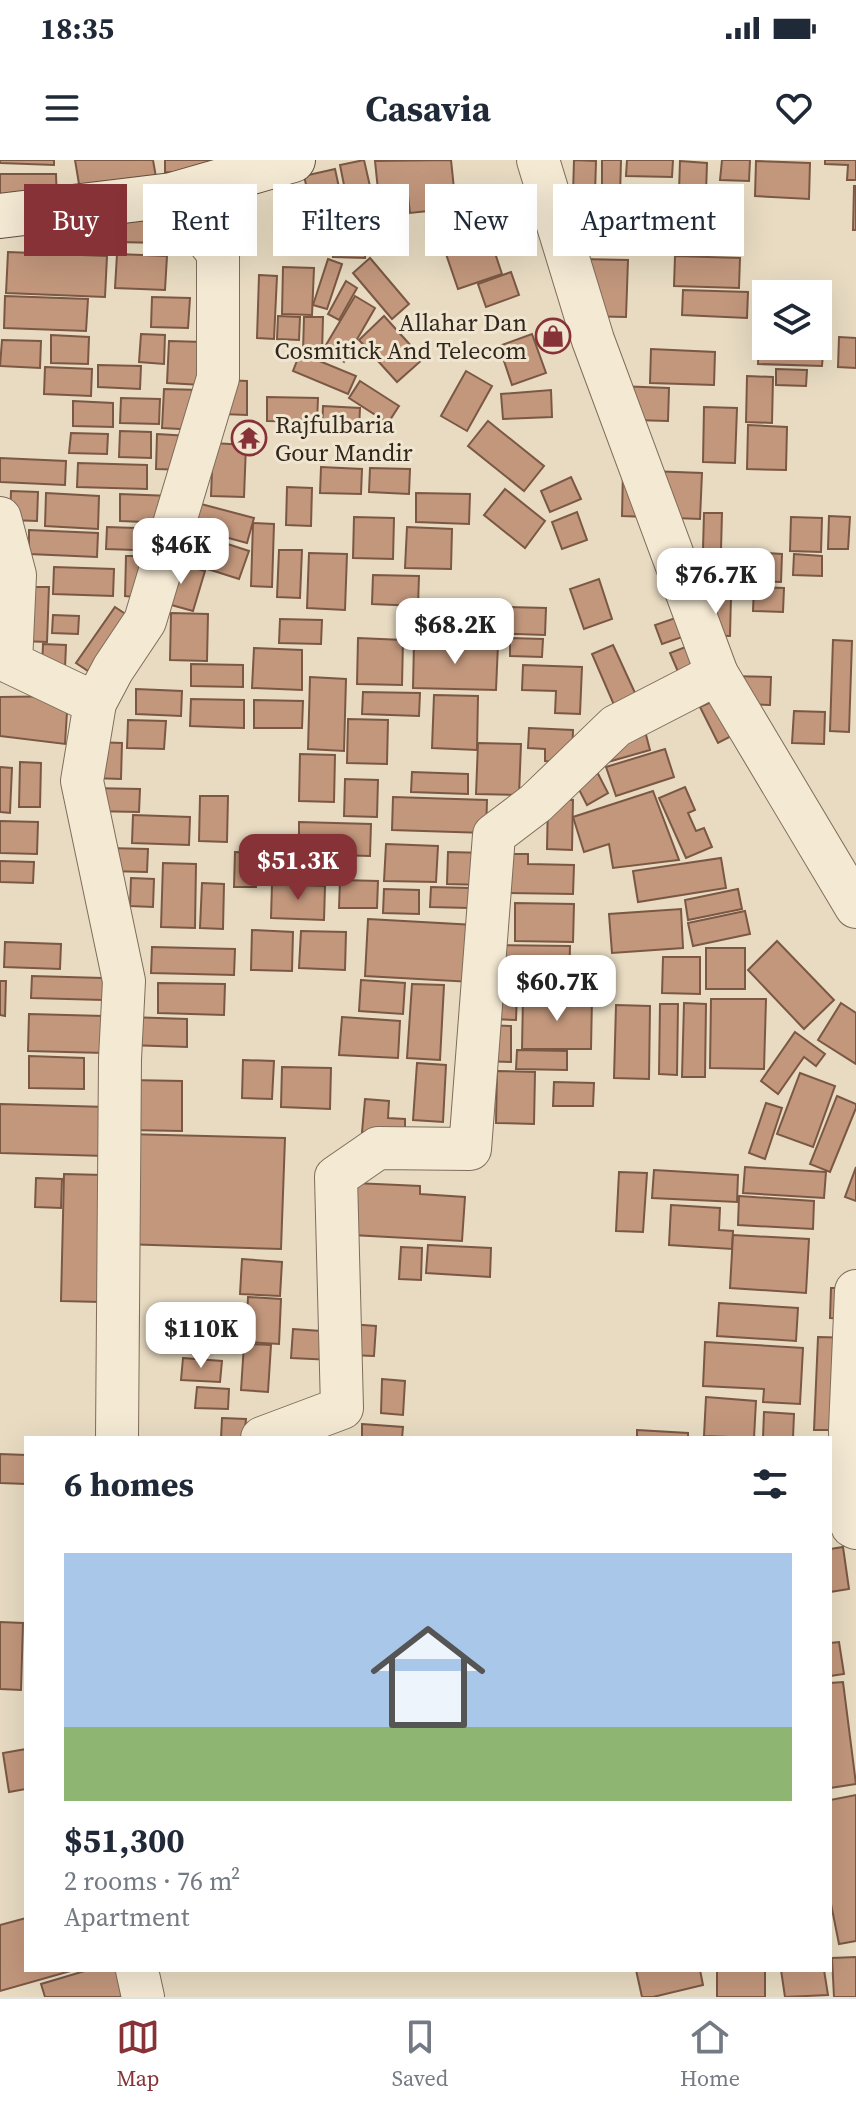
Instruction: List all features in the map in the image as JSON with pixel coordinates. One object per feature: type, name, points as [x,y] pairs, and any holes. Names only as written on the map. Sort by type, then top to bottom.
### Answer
[{"type":"street","points":[[210,184],[293,160]]},
{"type":"street","points":[[538,160],[593,340],[717,674],[856,907]]},
{"type":"street","points":[[0,216],[143,199]]},
{"type":"street","points":[[117,1436],[120,1059],[124,981],[82,781],[95,703],[145,621],[218,378],[218,256]]},
{"type":"street","points":[[0,518],[15,575],[11,663],[95,703]]},
{"type":"street","points":[[267,1436],[342,1408],[336,1177],[378,1148],[470,1149],[494,835],[536,803],[616,726],[717,674]]},
{"type":"street","points":[[856,1291],[850,1430],[852,1526],[856,1528]]},
{"type":"street","points":[[137,1972],[143,1997]]},
{"type":"building","points":[[0,160],[54,160],[54,165],[0,163]]},
{"type":"building","points":[[75,160],[153,160],[157,183],[127,188],[127,184],[79,184]]},
{"type":"building","points":[[165,160],[222,160],[222,174],[165,172]]},
{"type":"building","points":[[364,160],[369,184],[344,184],[340,165]]},
{"type":"building","points":[[451,160],[454,184],[425,184],[425,211],[410,213],[409,184],[377,184],[375,161]]},
{"type":"building","points":[[574,160],[596,161],[595,184],[573,184]]},
{"type":"building","points":[[602,160],[621,160],[620,184],[602,184]]},
{"type":"building","points":[[627,160],[673,160],[672,177],[626,176]]},
{"type":"building","points":[[722,160],[750,160],[749,181],[720,180]]},
{"type":"building","points":[[825,160],[856,160],[856,180],[847,180],[848,165],[825,164]]},
{"type":"building","points":[[680,161],[707,163],[706,184],[679,184]]},
{"type":"building","points":[[756,161],[810,163],[809,199],[755,196]]},
{"type":"building","points":[[335,169],[338,184],[306,184],[304,176]]},
{"type":"building","points":[[0,174],[56,174],[56,184],[24,184],[24,204],[0,204]]},
{"type":"building","points":[[856,186],[856,230],[853,230]]},
{"type":"building","points":[[127,210],[143,211],[143,243],[127,242]]},
{"type":"building","points":[[8,252],[24,253],[24,256],[107,256],[105,297],[6,293]]},
{"type":"building","points":[[117,256],[167,256],[165,290],[115,288]]},
{"type":"building","points":[[333,256],[365,256],[365,258]]},
{"type":"building","points":[[447,256],[496,256],[502,274],[458,289]]},
{"type":"building","points":[[675,256],[740,258],[739,288],[674,286]]},
{"type":"building","points":[[370,258],[409,304],[392,319],[353,273]]},
{"type":"building","points":[[328,259],[342,264],[327,309],[313,305]]},
{"type":"building","points":[[580,259],[628,260],[626,317],[578,316]]},
{"type":"building","points":[[283,267],[314,268],[312,315],[282,314]]},
{"type":"building","points":[[511,272],[519,295],[486,307],[478,284]]},
{"type":"building","points":[[259,275],[277,276],[274,339],[257,338]]},
{"type":"building","points":[[346,281],[357,288],[339,320],[328,314]]},
{"type":"building","points":[[683,290],[748,292],[747,318],[682,315]]},
{"type":"building","points":[[5,296],[88,299],[86,331],[4,328]]},
{"type":"building","points":[[355,296],[375,308],[344,362],[323,350]]},
{"type":"building","points":[[152,297],[190,298],[188,328],[151,327]]},
{"type":"building","points":[[278,316],[300,317],[299,340],[277,339]]},
{"type":"building","points":[[384,316],[423,359],[397,382],[359,340]]},
{"type":"building","points":[[304,317],[323,317],[322,353],[303,352]]},
{"type":"building","points":[[141,334],[165,335],[164,364],[139,362]]},
{"type":"building","points":[[532,334],[546,373],[512,385],[499,346]]},
{"type":"building","points":[[51,335],[89,337],[88,364],[51,363]]},
{"type":"building","points":[[839,337],[856,338],[856,368],[838,367]]},
{"type":"building","points":[[2,340],[41,341],[40,368],[0,366]]},
{"type":"building","points":[[169,341],[203,342],[202,385],[167,383]]},
{"type":"building","points":[[651,349],[715,352],[714,385],[650,383]]},
{"type":"building","points":[[300,353],[356,376],[348,394],[293,371]]},
{"type":"building","points":[[758,360],[822,360],[822,366],[758,364]]},
{"type":"building","points":[[98,365],[141,366],[140,389],[98,387]]},
{"type":"building","points":[[45,367],[92,369],[91,396],[44,394]]},
{"type":"building","points":[[776,369],[807,370],[806,386],[776,385]]},
{"type":"building","points":[[466,371],[492,386],[467,431],[441,416]]},
{"type":"building","points":[[747,376],[773,377],[772,423],[746,422]]},
{"type":"building","points":[[223,380],[247,381],[247,415],[222,414]]},
{"type":"building","points":[[360,381],[399,406],[388,423],[349,398]]},
{"type":"building","points":[[617,386],[669,388],[668,421],[633,420]]},
{"type":"building","points":[[164,389],[199,390],[198,430],[162,428]]},
{"type":"building","points":[[551,390],[552,417],[503,419],[501,394]]},
{"type":"building","points":[[267,397],[318,398],[317,422],[267,421]]},
{"type":"building","points":[[121,398],[160,399],[159,424],[120,423]]},
{"type":"building","points":[[73,401],[113,403],[113,427],[73,426]]},
{"type":"building","points":[[323,406],[360,408],[359,430],[322,430]]},
{"type":"building","points":[[704,407],[737,408],[735,463],[703,462]]},
{"type":"building","points":[[488,421],[544,466],[524,491],[468,446]]},
{"type":"building","points":[[748,425],[787,427],[786,470],[747,469]]},
{"type":"building","points":[[120,431],[151,432],[151,458],[119,457]]},
{"type":"building","points":[[71,433],[108,434],[107,454],[69,453]]},
{"type":"building","points":[[157,434],[189,436],[188,470],[156,469]]},
{"type":"building","points":[[213,443],[246,445],[244,497],[211,496]]},
{"type":"building","points":[[0,458],[66,461],[65,485],[0,482]]},
{"type":"building","points":[[78,463],[147,465],[147,489],[77,487]]},
{"type":"building","points":[[321,467],[362,469],[361,494],[320,493]]},
{"type":"building","points":[[370,468],[410,469],[409,494],[369,492]]},
{"type":"building","points":[[623,470],[702,473],[700,519],[622,516]]},
{"type":"building","points":[[571,477],[581,499],[550,512],[541,491]]},
{"type":"building","points":[[287,487],[312,488],[311,526],[286,525]]},
{"type":"building","points":[[505,489],[545,521],[525,548],[484,515]]},
{"type":"building","points":[[11,491],[38,492],[37,521],[10,520]]},
{"type":"building","points":[[46,493],[99,496],[98,529],[45,526]]},
{"type":"building","points":[[416,493],[470,494],[469,524],[416,522]]},
{"type":"building","points":[[120,494],[171,496],[170,523],[120,521]]},
{"type":"building","points":[[186,500],[254,518],[247,543],[180,525]]},
{"type":"building","points":[[577,512],[587,540],[562,549],[552,522]]},
{"type":"building","points":[[704,513],[722,513],[721,550],[703,549]]},
{"type":"building","points":[[829,516],[850,517],[848,549],[828,549]]},
{"type":"building","points":[[354,517],[394,518],[393,559],[353,558]]},
{"type":"building","points":[[791,517],[822,518],[821,552],[790,551]]},
{"type":"building","points":[[253,523],[274,524],[272,587],[251,586]]},
{"type":"building","points":[[107,527],[165,529],[165,551],[106,549]]},
{"type":"building","points":[[407,527],[452,529],[451,569],[405,568]]},
{"type":"building","points":[[178,528],[249,551],[239,579],[170,557]]},
{"type":"building","points":[[29,530],[98,533],[97,557],[29,554]]},
{"type":"building","points":[[279,550],[302,550],[300,598],[277,597]]},
{"type":"building","points":[[729,551],[782,554],[781,582],[727,580]]},
{"type":"building","points":[[309,553],[347,554],[345,610],[307,608]]},
{"type":"building","points":[[699,553],[719,554],[717,589],[697,588]]},
{"type":"building","points":[[794,554],[822,556],[822,576],[793,575]]},
{"type":"building","points":[[126,556],[150,556],[148,598],[125,596]]},
{"type":"building","points":[[168,561],[205,571],[193,611],[157,601]]},
{"type":"building","points":[[54,567],[114,569],[113,596],[53,594]]},
{"type":"building","points":[[373,575],[419,576],[418,606],[372,604]]},
{"type":"building","points":[[599,579],[612,619],[584,629],[570,589]]},
{"type":"building","points":[[23,587],[49,587],[47,642],[21,641]]},
{"type":"building","points":[[754,587],[784,588],[783,612],[753,611]]},
{"type":"building","points":[[703,595],[731,596],[730,636],[701,635]]},
{"type":"building","points":[[431,605],[546,608],[545,635],[430,631]]},
{"type":"building","points":[[115,607],[139,623],[100,679],[76,663]]},
{"type":"building","points":[[171,613],[208,614],[207,661],[170,660]]},
{"type":"building","points":[[690,613],[697,632],[662,644],[655,625]]},
{"type":"building","points":[[53,615],[79,616],[78,634],[52,633]]},
{"type":"building","points":[[280,619],[322,620],[321,644],[279,643]]},
{"type":"building","points":[[358,638],[403,640],[402,685],[357,684]]},
{"type":"building","points":[[510,638],[543,639],[542,657],[510,656]]},
{"type":"building","points":[[833,640],[852,641],[849,732],[830,731]]},
{"type":"building","points":[[414,642],[498,644],[496,690],[413,688]]},
{"type":"building","points":[[698,642],[688,695],[670,653]]},
{"type":"building","points":[[43,644],[66,645],[65,668],[42,667]]},
{"type":"building","points":[[613,645],[636,695],[614,705],[592,654]]},
{"type":"building","points":[[254,648],[302,650],[302,690],[252,688]]},
{"type":"building","points":[[191,664],[243,665],[243,687],[191,686]]},
{"type":"building","points":[[523,665],[582,667],[580,714],[555,713],[556,691],[522,690]]},
{"type":"building","points":[[728,676],[771,677],[770,705],[727,703]]},
{"type":"building","points":[[310,677],[346,679],[344,751],[308,749]]},
{"type":"building","points":[[136,689],[182,691],[181,716],[136,714]]},
{"type":"building","points":[[363,692],[420,693],[419,716],[362,714]]},
{"type":"building","points":[[434,695],[478,696],[477,750],[432,748]]},
{"type":"building","points":[[68,696],[65,744],[0,736],[0,697]]},
{"type":"building","points":[[722,697],[739,732],[718,743],[700,707]]},
{"type":"building","points":[[191,699],[244,700],[244,728],[190,726]]},
{"type":"building","points":[[254,700],[303,701],[302,728],[254,728]]},
{"type":"building","points":[[794,711],[825,712],[824,744],[792,743]]},
{"type":"building","points":[[348,719],[388,720],[387,764],[347,763]]},
{"type":"building","points":[[128,720],[166,721],[164,749],[127,748]]},
{"type":"building","points":[[529,728],[573,730],[572,762],[545,761],[545,749],[528,748]]},
{"type":"building","points":[[645,731],[650,750],[608,762],[602,743]]},
{"type":"building","points":[[93,742],[122,743],[121,779],[91,778]]},
{"type":"building","points":[[478,743],[521,744],[519,795],[476,794]]},
{"type":"building","points":[[665,749],[674,777],[616,796],[606,767]]},
{"type":"building","points":[[300,754],[335,755],[334,802],[299,801]]},
{"type":"building","points":[[20,762],[41,763],[40,807],[19,807]]},
{"type":"building","points":[[593,764],[608,793],[587,805],[572,776]]},
{"type":"building","points":[[0,767],[12,768],[10,813],[0,812]]},
{"type":"building","points":[[412,772],[468,774],[468,794],[411,792]]},
{"type":"building","points":[[345,779],[378,780],[377,817],[344,816]]},
{"type":"building","points":[[685,787],[695,810],[688,813],[696,831],[704,828],[712,847],[686,858],[659,798]]},
{"type":"building","points":[[91,788],[140,789],[139,812],[90,811]]},
{"type":"building","points":[[653,791],[679,860],[613,868],[609,844],[584,852],[573,817]]},
{"type":"building","points":[[200,796],[228,796],[227,842],[199,841]]},
{"type":"building","points":[[393,797],[487,800],[486,833],[392,830]]},
{"type":"building","points":[[548,799],[573,800],[572,850],[547,849]]},
{"type":"building","points":[[133,815],[190,817],[189,845],[132,843]]},
{"type":"building","points":[[0,821],[38,822],[37,854],[0,853]]},
{"type":"building","points":[[299,822],[371,824],[370,856],[299,854]]},
{"type":"building","points":[[261,835],[291,836],[290,857],[308,858],[306,878],[260,876]]},
{"type":"building","points":[[386,844],[438,846],[436,882],[384,881]]},
{"type":"building","points":[[108,848],[148,849],[147,872],[107,871]]},
{"type":"building","points":[[235,852],[257,853],[256,887],[234,887]]},
{"type":"building","points":[[448,852],[487,853],[486,885],[447,884]]},
{"type":"building","points":[[507,854],[528,854],[528,864],[574,865],[573,894],[506,893]]},
{"type":"building","points":[[721,858],[726,888],[638,902],[633,871]]},
{"type":"building","points":[[0,861],[34,862],[33,883],[0,882]]},
{"type":"building","points":[[163,863],[196,864],[195,928],[161,927]]},
{"type":"building","points":[[131,878],[154,879],[153,907],[130,906]]},
{"type":"building","points":[[340,880],[378,881],[377,908],[339,908]]},
{"type":"building","points":[[202,883],[224,884],[223,929],[200,928]]},
{"type":"building","points":[[272,884],[325,886],[324,920],[271,918]]},
{"type":"building","points":[[431,887],[470,888],[469,908],[430,907]]},
{"type":"building","points":[[384,889],[419,890],[419,914],[383,913]]},
{"type":"building","points":[[738,889],[742,909],[688,920],[685,900]]},
{"type":"building","points":[[515,903],[574,904],[573,942],[515,941]]},
{"type":"building","points":[[681,909],[683,948],[612,953],[609,914]]},
{"type":"building","points":[[745,911],[750,934],[693,946],[688,923]]},
{"type":"building","points":[[368,919],[475,925],[472,982],[365,976]]},
{"type":"building","points":[[252,930],[293,932],[292,971],[251,970]]},
{"type":"building","points":[[301,931],[346,932],[345,970],[299,968]]},
{"type":"building","points":[[777,941],[834,1000],[804,1029],[748,970]]},
{"type":"building","points":[[5,942],[61,944],[60,969],[4,967]]},
{"type":"building","points":[[488,945],[570,946],[569,985],[488,984]]},
{"type":"building","points":[[152,947],[235,949],[234,975],[151,973]]},
{"type":"building","points":[[706,948],[745,948],[745,989],[706,989]]},
{"type":"building","points":[[663,957],[700,957],[700,994],[662,993]]},
{"type":"building","points":[[32,976],[103,978],[103,1000],[31,998]]},
{"type":"building","points":[[361,980],[405,983],[403,1014],[359,1011]]},
{"type":"building","points":[[0,981],[6,981],[5,1016],[0,1015]]},
{"type":"building","points":[[158,983],[225,984],[224,1015],[158,1013]]},
{"type":"building","points":[[412,984],[444,985],[440,1060],[407,1058]]},
{"type":"building","points":[[491,992],[517,993],[516,1020],[490,1019]]},
{"type":"building","points":[[523,997],[592,998],[591,1049],[522,1049]]},
{"type":"building","points":[[711,999],[766,999],[764,1069],[710,1068]]},
{"type":"building","points":[[684,1003],[706,1004],[705,1077],[682,1077]]},
{"type":"building","points":[[841,1003],[856,1013],[856,1064],[818,1040]]},
{"type":"building","points":[[660,1004],[678,1004],[677,1075],[659,1074]]},
{"type":"building","points":[[616,1005],[650,1006],[649,1079],[614,1078]]},
{"type":"building","points":[[29,1014],[104,1016],[104,1053],[28,1051]]},
{"type":"building","points":[[129,1017],[187,1019],[187,1047],[128,1045]]},
{"type":"building","points":[[342,1017],[400,1021],[398,1058],[339,1055]]},
{"type":"building","points":[[484,1025],[511,1026],[511,1062],[484,1061]]},
{"type":"building","points":[[795,1032],[825,1054],[816,1066],[804,1057],[778,1094],[761,1081]]},
{"type":"building","points":[[517,1050],[567,1051],[567,1070],[516,1069]]},
{"type":"building","points":[[29,1056],[84,1058],[84,1089],[29,1088]]},
{"type":"building","points":[[243,1060],[274,1061],[272,1099],[242,1098]]},
{"type":"building","points":[[417,1063],[446,1065],[443,1122],[413,1120]]},
{"type":"building","points":[[282,1067],[331,1068],[330,1109],[281,1107]]},
{"type":"building","points":[[497,1071],[535,1072],[534,1124],[496,1123]]},
{"type":"building","points":[[800,1073],[835,1086],[813,1147],[777,1134]]},
{"type":"building","points":[[130,1080],[182,1081],[182,1131],[129,1130]]},
{"type":"building","points":[[554,1082],[594,1083],[593,1106],[553,1106]]},
{"type":"building","points":[[837,1096],[856,1104],[856,1108],[830,1172],[810,1164]]},
{"type":"building","points":[[365,1099],[389,1101],[388,1118],[405,1119],[405,1134],[362,1132]]},
{"type":"building","points":[[766,1103],[782,1108],[765,1159],[749,1153]]},
{"type":"building","points":[[0,1104],[107,1107],[105,1156],[0,1153]]},
{"type":"building","points":[[125,1134],[285,1138],[281,1249],[122,1244]]},
{"type":"building","points":[[745,1167],[826,1172],[824,1198],[743,1193]]},
{"type":"building","points":[[856,1167],[856,1201],[845,1197]]},
{"type":"building","points":[[654,1170],[738,1175],[737,1202],[652,1198]]},
{"type":"building","points":[[619,1172],[647,1173],[643,1232],[616,1231]]},
{"type":"building","points":[[64,1174],[103,1175],[100,1302],[61,1301]]},
{"type":"building","points":[[36,1178],[62,1179],[61,1208],[35,1207]]},
{"type":"building","points":[[354,1183],[420,1186],[420,1194],[465,1197],[462,1241],[352,1235]]},
{"type":"building","points":[[739,1196],[814,1201],[813,1229],[738,1225]]},
{"type":"building","points":[[671,1205],[720,1208],[719,1230],[733,1231],[732,1249],[669,1245]]},
{"type":"building","points":[[733,1235],[809,1239],[806,1293],[730,1288]]},
{"type":"building","points":[[428,1245],[491,1248],[490,1277],[426,1273]]},
{"type":"building","points":[[401,1247],[422,1248],[421,1280],[399,1279]]},
{"type":"building","points":[[242,1259],[282,1262],[280,1296],[240,1294]]},
{"type":"building","points":[[831,1288],[856,1288],[856,1319],[830,1318]]},
{"type":"building","points":[[248,1297],[281,1299],[279,1344],[246,1342]]},
{"type":"building","points":[[719,1303],[798,1308],[796,1341],[717,1336]]},
{"type":"building","points":[[349,1324],[376,1326],[374,1356],[348,1355]]},
{"type":"building","points":[[293,1329],[335,1332],[333,1360],[291,1358]]},
{"type":"building","points":[[818,1337],[856,1338],[834,1430],[814,1430]]},
{"type":"building","points":[[705,1342],[803,1348],[800,1404],[763,1402],[764,1389],[703,1386]]},
{"type":"building","points":[[244,1344],[271,1345],[268,1392],[241,1390]]},
{"type":"building","points":[[183,1358],[222,1361],[220,1382],[181,1380]]},
{"type":"building","points":[[382,1379],[405,1381],[403,1415],[381,1413]]},
{"type":"building","points":[[197,1387],[229,1389],[228,1409],[195,1408]]},
{"type":"building","points":[[706,1397],[756,1401],[754,1436],[704,1436]]},
{"type":"building","points":[[764,1412],[794,1414],[793,1436],[763,1436]]},
{"type":"building","points":[[222,1418],[246,1419],[244,1436],[221,1436]]},
{"type":"building","points":[[362,1424],[403,1427],[402,1436],[362,1436]]},
{"type":"building","points":[[637,1430],[688,1433],[688,1436],[637,1436]]},
{"type":"building","points":[[0,1454],[24,1455],[24,1484],[0,1483]]},
{"type":"building","points":[[843,1547],[849,1589],[832,1592],[832,1549]]},
{"type":"building","points":[[0,1622],[23,1623],[21,1690],[0,1689]]},
{"type":"building","points":[[839,1642],[844,1674],[832,1676],[832,1643]]},
{"type":"building","points":[[843,1682],[856,1784],[832,1788],[832,1683]]},
{"type":"building","points":[[24,1749],[24,1789],[9,1792],[3,1753]]},
{"type":"building","points":[[856,1795],[856,1941],[839,1944],[832,1909],[832,1800]]},
{"type":"building","points":[[24,1919],[24,1972],[67,1972],[0,1991],[0,1925]]},
{"type":"building","points":[[856,1957],[856,1997],[834,1997],[832,1958]]},
{"type":"building","points":[[81,1972],[121,1972],[127,1995],[45,1997],[41,1984]]},
{"type":"building","points":[[636,1972],[700,1972],[703,1985],[642,1997]]},
{"type":"building","points":[[717,1972],[765,1972],[765,1997],[717,1997]]},
{"type":"building","points":[[781,1972],[824,1972],[828,1995],[785,1997]]},
{"type":"place","name":"Allahar Dan Cosmitick And Telecom","points":[[553,336]]},
{"type":"place","name":"Rajfulbaria Gour Mandir","points":[[249,438]]}]
